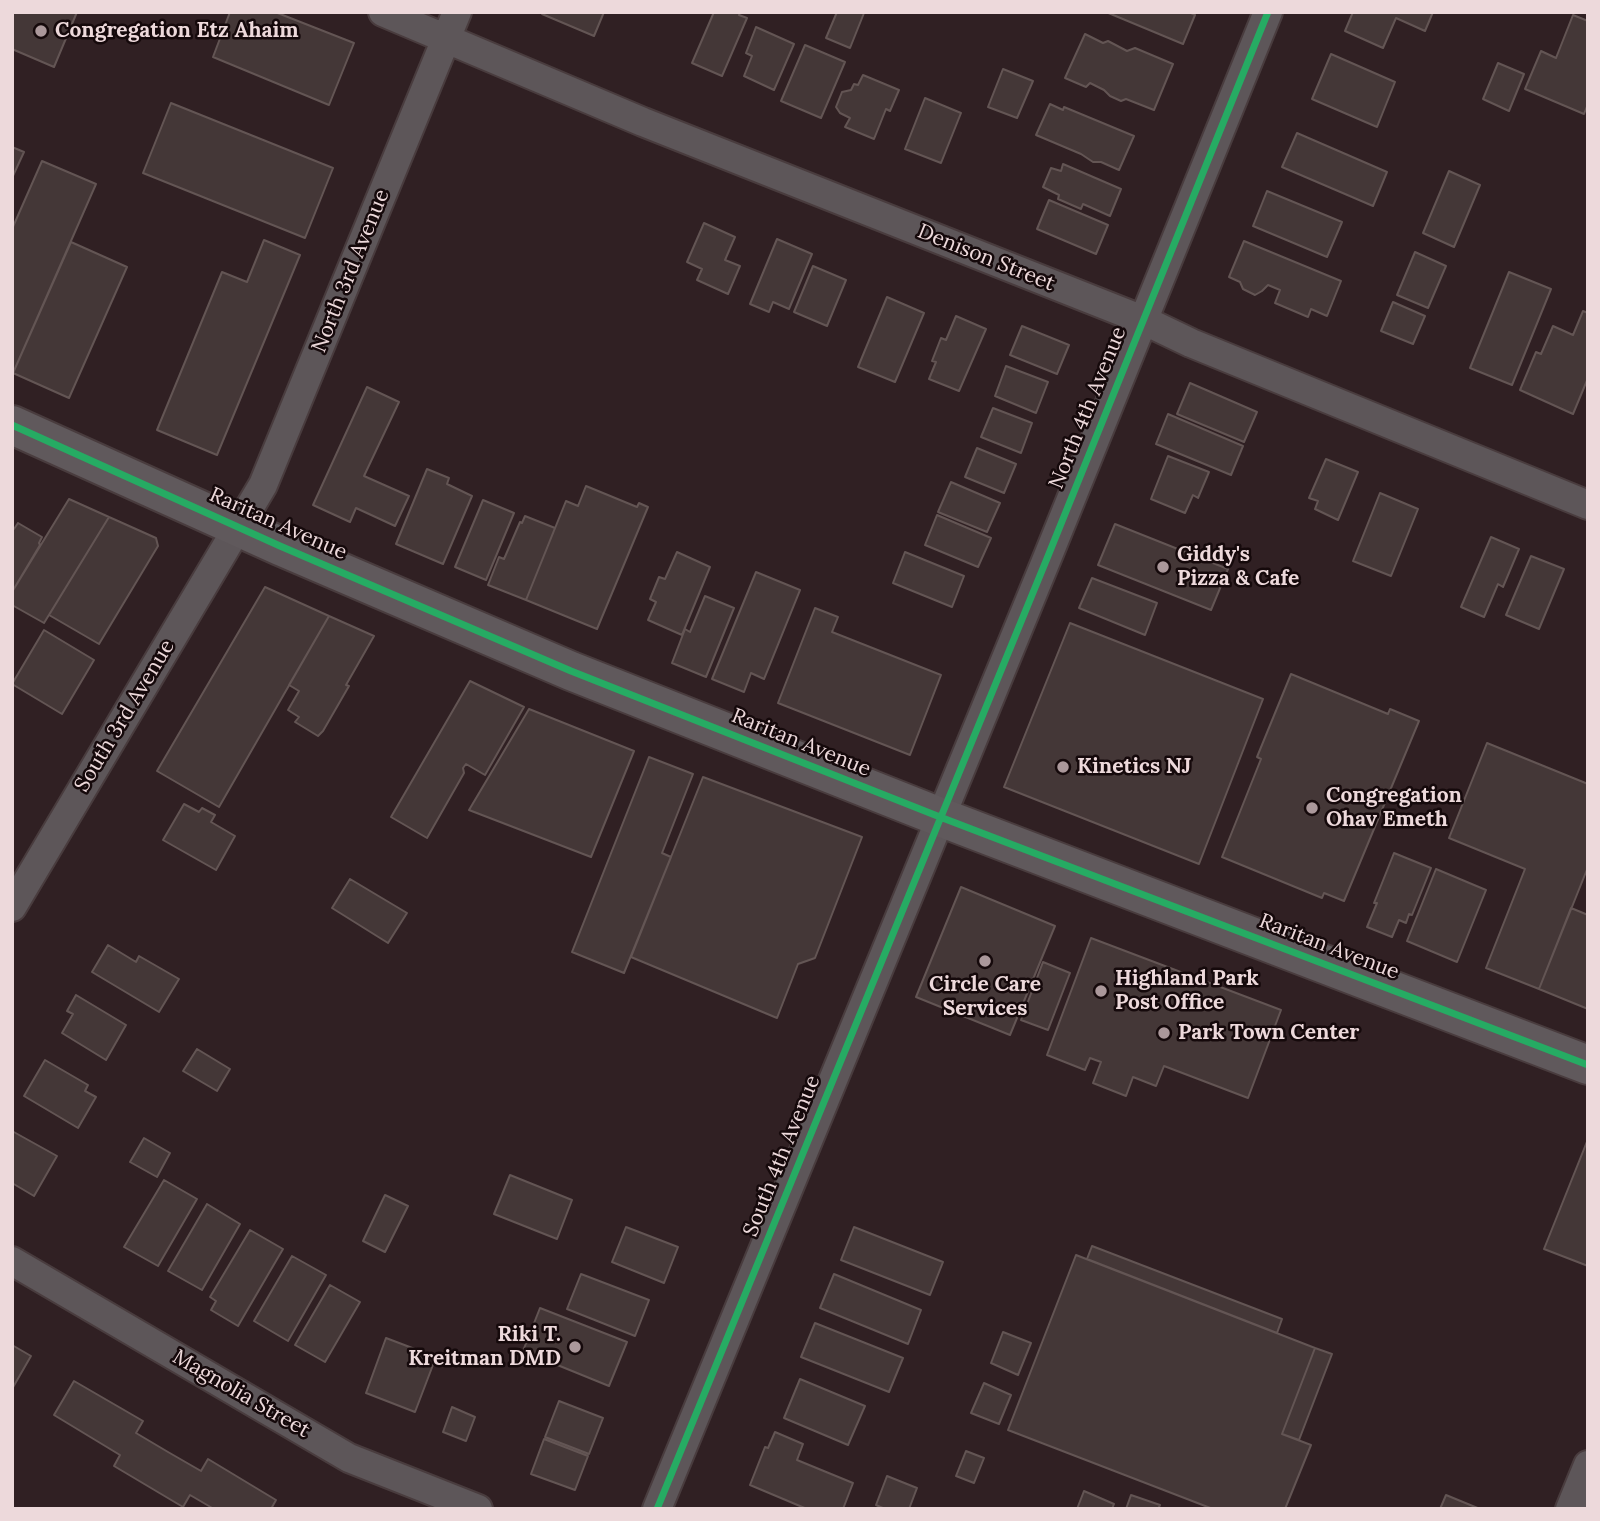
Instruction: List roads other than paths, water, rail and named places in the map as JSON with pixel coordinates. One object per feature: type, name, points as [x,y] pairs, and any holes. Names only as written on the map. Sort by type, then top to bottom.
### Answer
[{"type":"main road","name":"Raritan Avenue","points":[[12,425],[571,671],[940,817],[1588,1065]]},
{"type":"street","name":"Denison Street","points":[[383,12],[643,122],[1143,320],[1588,505]]},
{"type":"street","name":"North 3rd Avenue","points":[[237,526],[262,485],[457,12]]},
{"type":"street","name":"North 4th Avenue","points":[[940,817],[1268,12]]},
{"type":"street","name":"South 3rd Avenue","points":[[12,907],[237,526]]},
{"type":"street","name":"South 4th Avenue","points":[[657,1509],[940,817]]},
{"type":"street","name":"Magnolia Street","points":[[12,1261],[349,1458],[478,1509]]},
{"type":"street","points":[[1570,1509],[1588,1465]]},
{"type":"place","name":"Congregation Etz Ahaim","points":[[41,31]]},
{"type":"place","name":"Giddy's Pizza & Cafe","points":[[1163,567]]},
{"type":"place","name":"Kinetics NJ","points":[[1063,767]]},
{"type":"place","name":"Congregation Ohav Emeth","points":[[1312,808]]},
{"type":"place","name":"Circle Care Services","points":[[985,961]]},
{"type":"place","name":"Highland Park Post Office","points":[[1101,991]]},
{"type":"place","name":"Park Town Center","points":[[1164,1033]]},
{"type":"place","name":"Riki T. Kreitman DMD","points":[[575,1347]]}]
